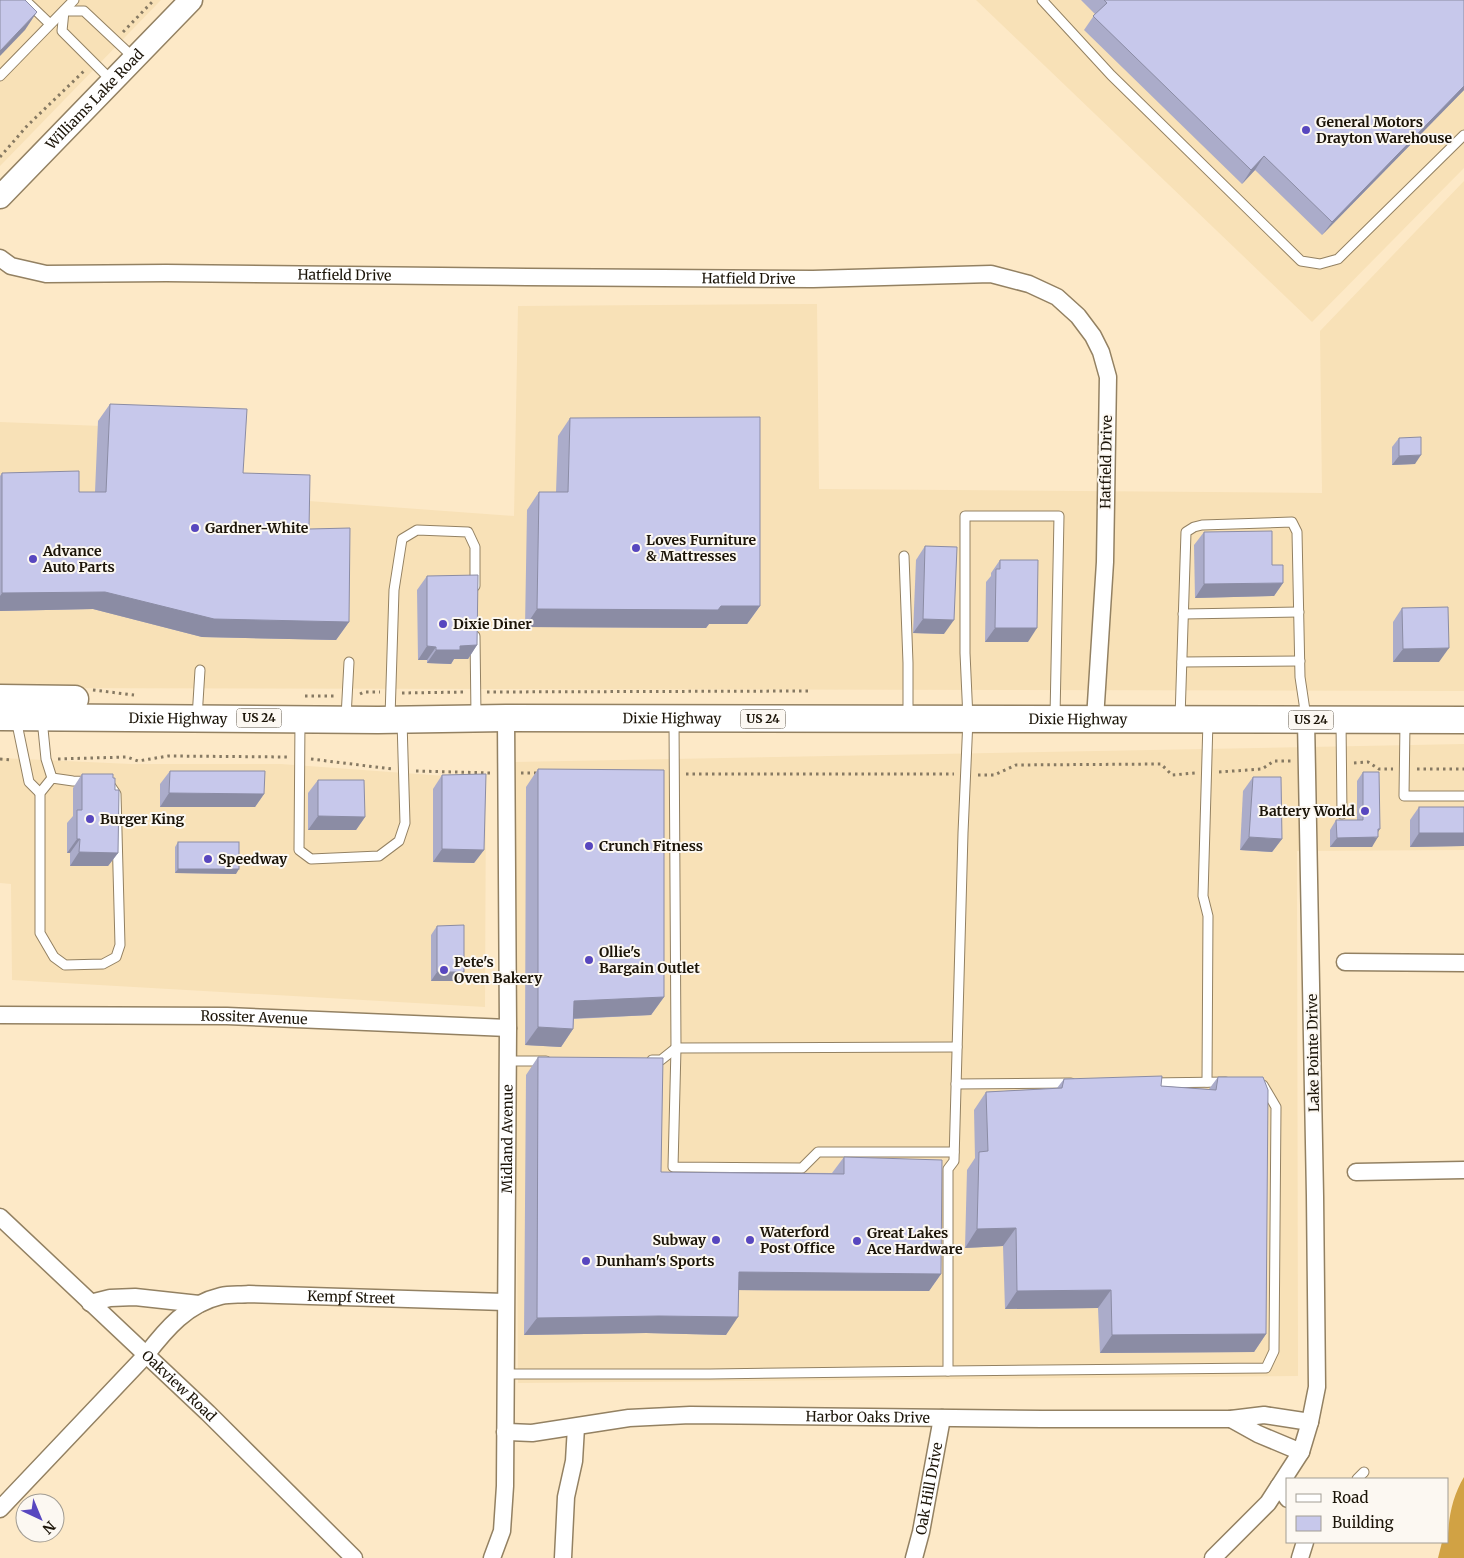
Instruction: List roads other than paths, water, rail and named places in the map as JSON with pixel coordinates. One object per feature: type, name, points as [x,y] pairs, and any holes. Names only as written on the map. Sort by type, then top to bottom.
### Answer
[{"type":"main road","name":"Williams Lake Road","points":[[0,198],[190,0]]},
{"type":"main road","points":[[5,710],[107,700],[141,717]]},
{"type":"main road","name":"Dixie Highway","points":[[5,710],[42,717],[300,719],[1464,720]]},
{"type":"street","name":"Hatfield Drive","points":[[0,258],[11,266],[46,274],[166,273],[803,279],[991,274],[1029,284],[1058,297],[1078,316],[1093,336],[1101,352],[1108,377],[1105,562],[1095,719]]},
{"type":"street","name":"Midland Avenue","points":[[492,1558],[502,1531],[506,1486],[508,1028],[506,718]]},
{"type":"street","name":"Lake Pointe Drive","points":[[1290,1478],[1302,1452],[1317,1387],[1306,720]]},
{"type":"street","points":[[1345,962],[1464,963]]},
{"type":"street","name":"Rossiter Avenue","points":[[0,1015],[227,1016],[508,1028]]},
{"type":"street","points":[[1356,1172],[1464,1170]]},
{"type":"street","name":"Oakview Road","points":[[0,1217],[208,1413],[354,1558]]},
{"type":"street","name":"Kempf Street","points":[[0,1509],[146,1355],[164,1333],[182,1315],[199,1304],[222,1296],[248,1294],[506,1302]]},
{"type":"street","name":"Kempf Street","points":[[90,1303],[110,1298],[135,1297],[199,1304]]},
{"type":"street","name":"Harbor Oaks Drive","points":[[505,1432],[532,1434],[629,1418],[690,1415],[1231,1419],[1264,1414],[1310,1422]]},
{"type":"street","name":"Oak Hill Drive","points":[[914,1558],[921,1532],[942,1418]]},
{"type":"street","points":[[1231,1419],[1258,1434],[1302,1452]]},
{"type":"street","points":[[563,1558],[566,1497],[574,1461],[576,1427]]},
{"type":"street","name":"Lake Pointe Drive","points":[[1214,1558],[1268,1503],[1283,1492]]},
{"type":"street","points":[[1300,1558],[1306,1543]]},
{"type":"lane","points":[[24,0],[50,24]]},
{"type":"lane","points":[[0,76],[74,0]]},
{"type":"lane","points":[[1042,0],[1111,75],[1301,261],[1320,264],[1338,259],[1464,135]]},
{"type":"lane","points":[[64,10],[84,11],[134,58]]},
{"type":"lane","points":[[64,10],[62,31],[112,80]]},
{"type":"lane","points":[[948,1371],[948,1169],[954,1162],[968,719],[965,653],[966,516],[1059,516],[1055,719]]},
{"type":"lane","points":[[1180,719],[1186,532],[1202,525],[1292,522],[1297,532],[1300,661],[1306,720]]},
{"type":"lane","points":[[300,719],[299,850],[311,858],[379,856],[399,841],[405,823],[404,770],[396,719],[394,590],[402,539],[417,530],[468,532],[475,547],[475,594]]},
{"type":"lane","points":[[904,556],[908,719]]},
{"type":"lane","points":[[1183,614],[1299,612]]},
{"type":"lane","points":[[475,630],[476,718]]},
{"type":"lane","points":[[1182,662],[1300,661]]},
{"type":"lane","points":[[346,719],[349,662]]},
{"type":"lane","points":[[197,718],[200,670]]},
{"type":"lane","points":[[5,710],[25,761],[30,782],[40,793]]},
{"type":"lane","points":[[42,717],[46,760],[52,778]]},
{"type":"lane","points":[[674,718],[676,1048],[673,1167],[802,1168],[818,1152],[954,1152]]},
{"type":"lane","points":[[1207,1082],[1208,916],[1202,896],[1208,720]]},
{"type":"lane","points":[[1341,720],[1342,814]]},
{"type":"lane","points":[[1405,720],[1404,796],[1464,796]]},
{"type":"lane","points":[[52,778],[108,782],[116,794],[120,945],[116,957],[104,964],[65,965],[54,957],[40,933],[40,793],[52,778]]},
{"type":"lane","points":[[642,1060],[661,1060],[676,1048],[957,1047]]},
{"type":"lane","points":[[508,1062],[556,1061]]},
{"type":"lane","points":[[1142,1082],[1234,1082]]},
{"type":"lane","points":[[506,1374],[710,1374],[1266,1368],[1274,1351],[1276,1107],[1261,1082],[1252,1082]]},
{"type":"lane","points":[[956,1084],[1077,1083]]},
{"type":"lane","points":[[1358,1478],[1364,1472]]},
{"type":"place","name":"General Motors Drayton Warehouse","points":[[1306,130]]},
{"type":"place","name":"Gardner-White","points":[[195,528]]},
{"type":"place","name":"Loves Furniture & Mattresses","points":[[636,548]]},
{"type":"place","name":"Advance Auto Parts","points":[[33,559]]},
{"type":"place","name":"Dixie Diner","points":[[443,624]]},
{"type":"place","name":"Battery World","points":[[1365,811]]},
{"type":"place","name":"Burger King","points":[[90,819]]},
{"type":"place","name":"Crunch Fitness","points":[[589,846]]},
{"type":"place","name":"Speedway","points":[[208,859]]},
{"type":"place","name":"Ollie's Bargain Outlet","points":[[589,960]]},
{"type":"place","name":"Pete's Oven Bakery","points":[[444,970]]},
{"type":"place","name":"Subway","points":[[716,1240]]},
{"type":"place","name":"Waterford Post Office","points":[[750,1240]]},
{"type":"place","name":"Great Lakes Ace Hardware","points":[[857,1241]]},
{"type":"place","name":"Dunham's Sports","points":[[586,1261]]}]
